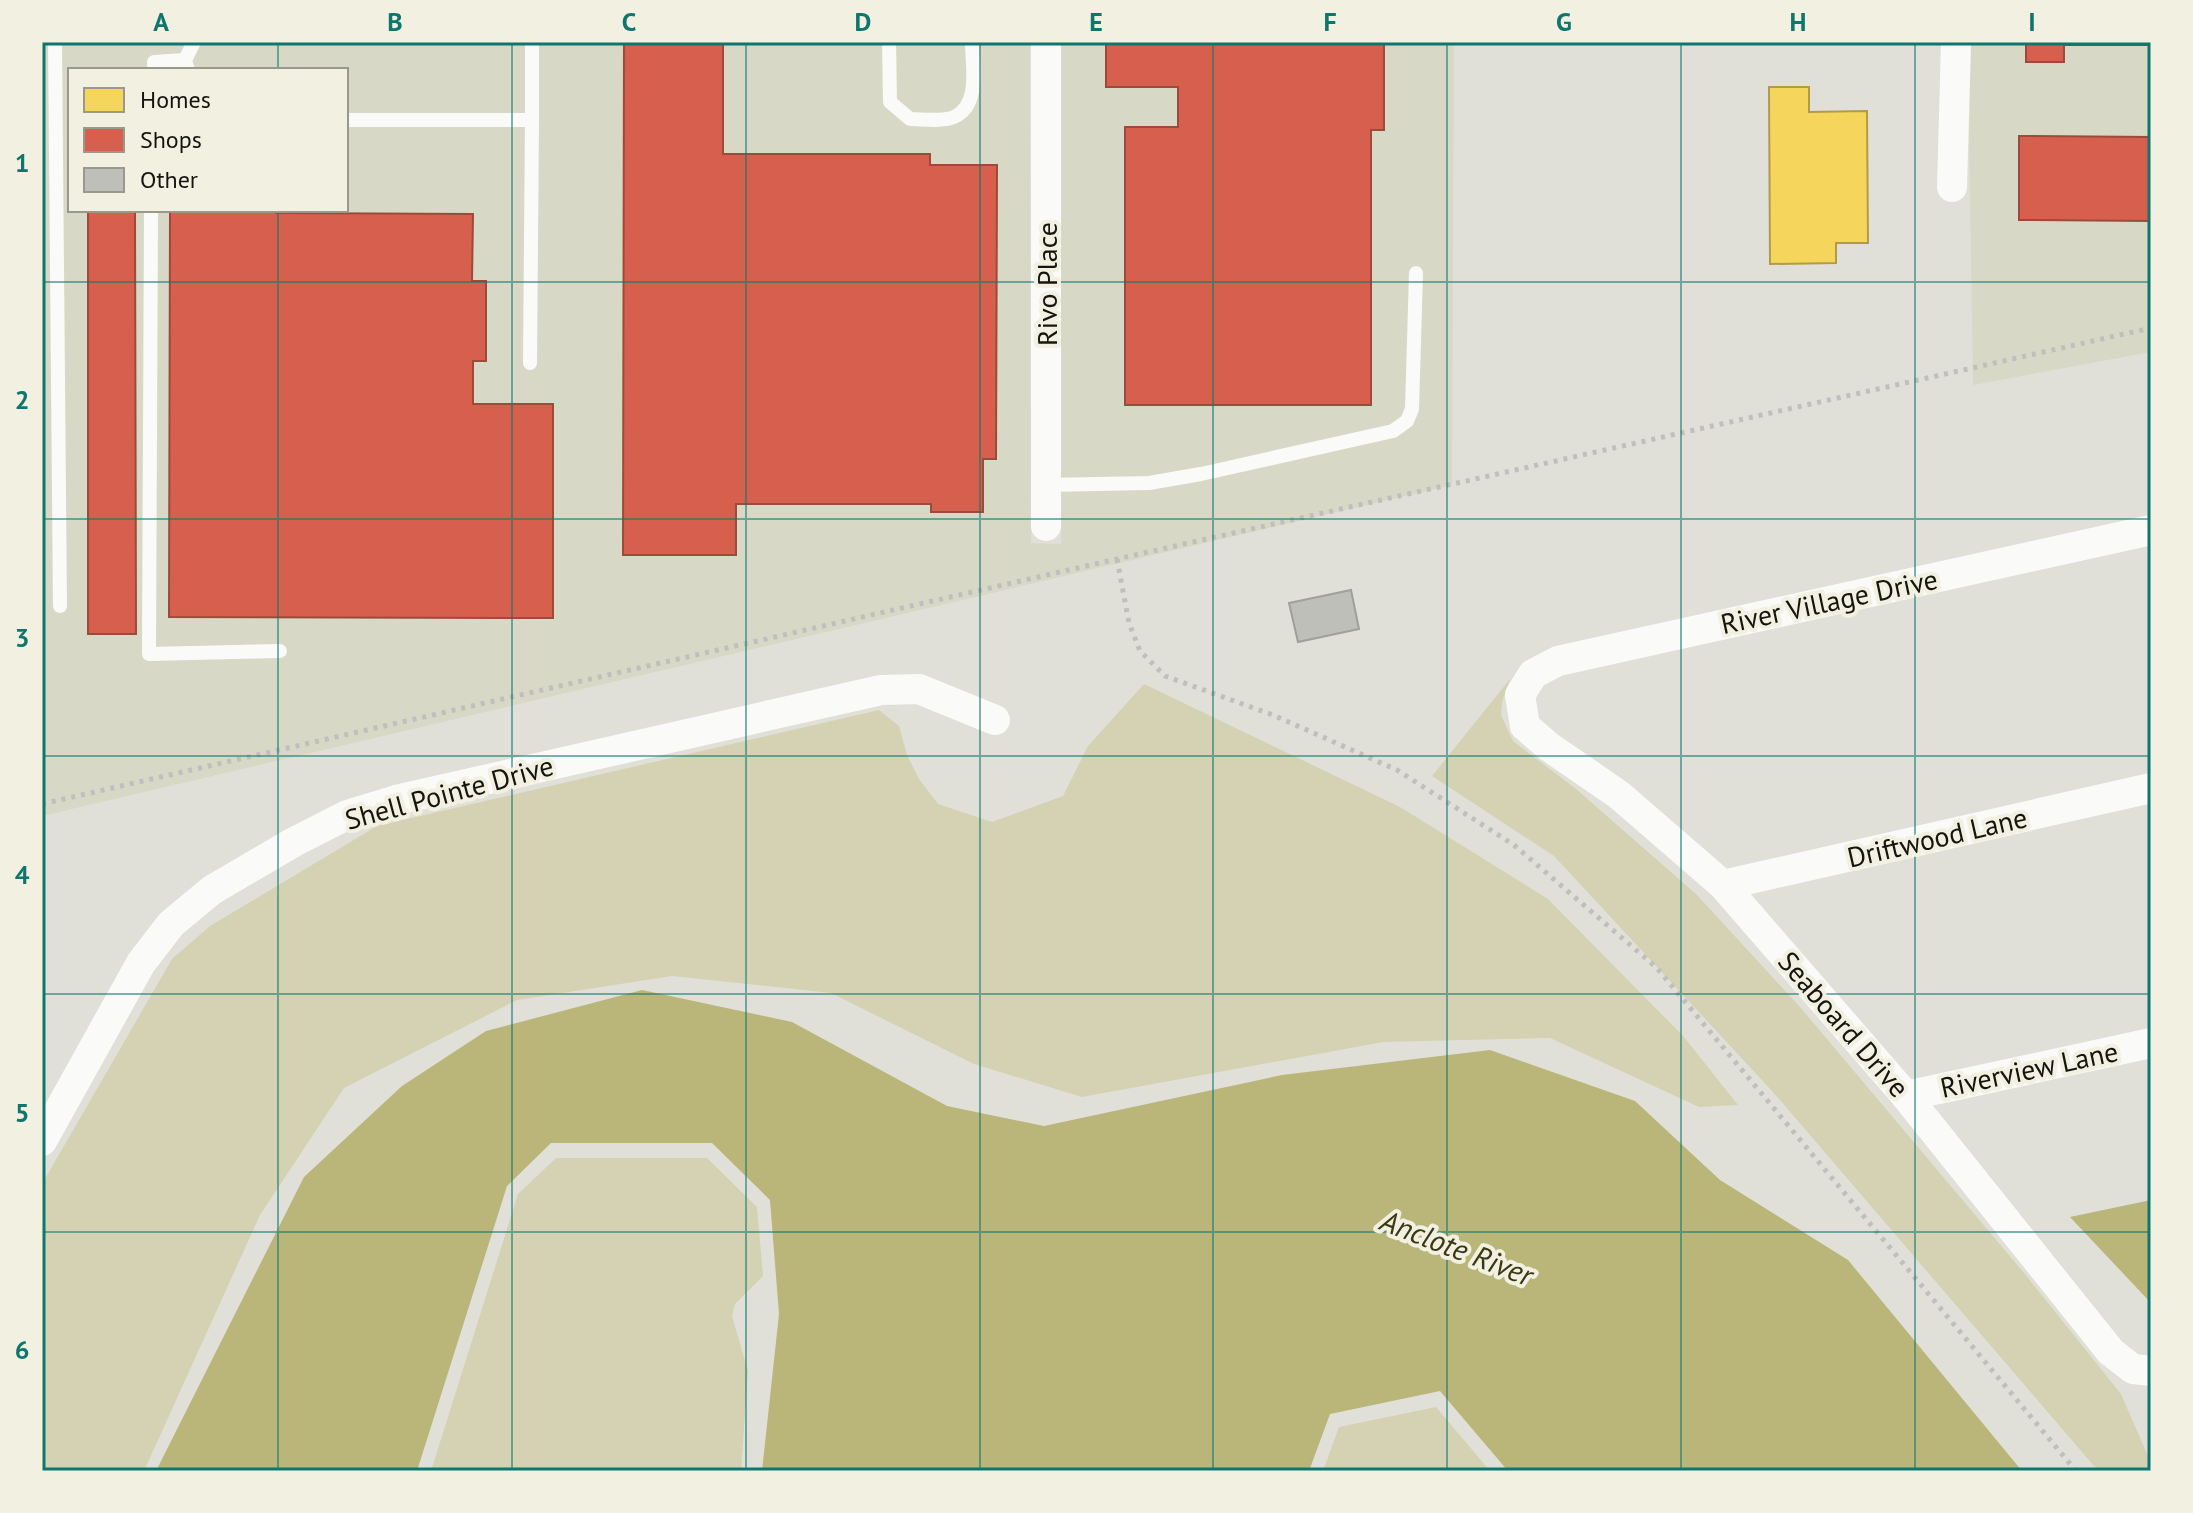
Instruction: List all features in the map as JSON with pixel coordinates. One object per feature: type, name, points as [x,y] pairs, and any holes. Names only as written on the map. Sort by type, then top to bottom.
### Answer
[{"type":"street","name":"Rivo Place","points":[[1046,42],[1046,526]]},
{"type":"street","points":[[1952,187],[1956,42]]},
{"type":"street","name":"River Village Drive","points":[[1520,695],[1533,674],[1558,661],[2151,530]]},
{"type":"street","name":"Shell Pointe Drive","points":[[42,1141],[141,963],[171,924],[212,890],[347,815],[396,800],[881,690],[919,689],[995,720]]},
{"type":"street","name":"Seaboard Drive","points":[[1520,695],[1525,726],[1548,746],[1619,795],[1723,885],[1906,1096],[2111,1352],[2133,1369],[2151,1371]]},
{"type":"street","name":"Driftwood Lane","points":[[1723,885],[2151,788]]},
{"type":"street","name":"Riverview Lane","points":[[1906,1096],[2151,1043]]},
{"type":"lane","points":[[55,42],[60,606]]},
{"type":"lane","points":[[154,68],[154,62],[187,65],[194,42]]},
{"type":"lane","points":[[530,363],[532,42]]},
{"type":"lane","points":[[889,42],[890,102],[910,119],[953,118],[964,109],[972,97],[972,42]]},
{"type":"lane","points":[[348,120],[532,120]]},
{"type":"lane","points":[[151,212],[149,654],[280,651]]},
{"type":"lane","points":[[1046,485],[1149,483],[1393,431],[1407,421],[1412,409],[1416,273]]},
{"type":"path","points":[[42,804],[2151,328]]},
{"type":"path","points":[[1117,559],[1129,623],[1140,651],[1165,676],[1273,715],[1397,770],[1514,845],[1657,968],[2076,1471]]},
{"type":"shaded area","points":[[42,42],[1030,42],[1031,543],[1061,544],[1061,42],[1454,42],[1452,485],[42,816]]},
{"type":"shaded area","points":[[1971,42],[2151,42],[2151,352],[1973,385],[1969,139]]},
{"type":"shaded area","points":[[1510,679],[1501,715],[1513,741],[1576,789],[1696,894],[1800,1007],[2024,1273],[2121,1394],[2151,1463],[2151,1471],[2103,1471],[2094,1466],[1773,1092],[1554,856],[1432,776]]},
{"type":"shaded area","points":[[1144,684],[1400,807],[1548,899],[1684,1037],[1738,1105],[1699,1107],[1550,1038],[1383,1042],[1082,1097],[974,1064],[831,993],[672,976],[517,1000],[344,1088],[260,1215],[144,1471],[42,1471],[42,1184],[172,959],[210,926],[377,826],[879,710],[899,726],[907,755],[919,779],[938,804],[992,822],[1063,796],[1088,746]]},
{"type":"shaded area","points":[[556,1158],[707,1158],[757,1207],[763,1276],[735,1304],[732,1316],[748,1371],[741,1471],[431,1471],[518,1194]]},
{"type":"shaded area","points":[[1436,1407],[1490,1471],[1323,1471],[1339,1427]]},
{"type":"water","name":"Anclote River","points":[[642,990],[792,1022],[947,1106],[1044,1126],[1282,1075],[1490,1050],[1635,1101],[1720,1180],[1848,1260],[2022,1471],[1508,1471],[1440,1391],[1330,1414],[1309,1471],[762,1471],[779,1314],[770,1200],[712,1143],[551,1143],[507,1186],[417,1471],[156,1471],[304,1177],[402,1086],[486,1031]]},
{"type":"water","points":[[2151,1200],[2151,1303],[2070,1217]]},
{"type":"building: Homes","points":[[1769,87],[1809,87],[1809,112],[1867,111],[1868,243],[1836,243],[1836,263],[1770,264]]},
{"type":"building: Shops","points":[[624,42],[723,42],[723,154],[930,154],[930,165],[997,165],[996,459],[983,459],[983,512],[931,512],[931,504],[736,504],[736,555],[623,555]]},
{"type":"building: Shops","points":[[1106,42],[1384,42],[1384,130],[1371,130],[1371,405],[1125,405],[1125,127],[1178,127],[1178,87],[1106,87]]},
{"type":"building: Shops","points":[[2026,42],[2151,42],[2151,45],[2064,45],[2064,62],[2026,62]]},
{"type":"building: Shops","points":[[2019,136],[2151,137],[2151,221],[2019,220]]},
{"type":"building: Shops","points":[[88,212],[135,212],[136,634],[88,634]]},
{"type":"building: Shops","points":[[170,212],[473,214],[472,281],[486,281],[486,361],[473,361],[473,404],[553,404],[553,618],[169,617]]},
{"type":"building: Other","points":[[1351,590],[1359,629],[1298,642],[1289,603]]}]
